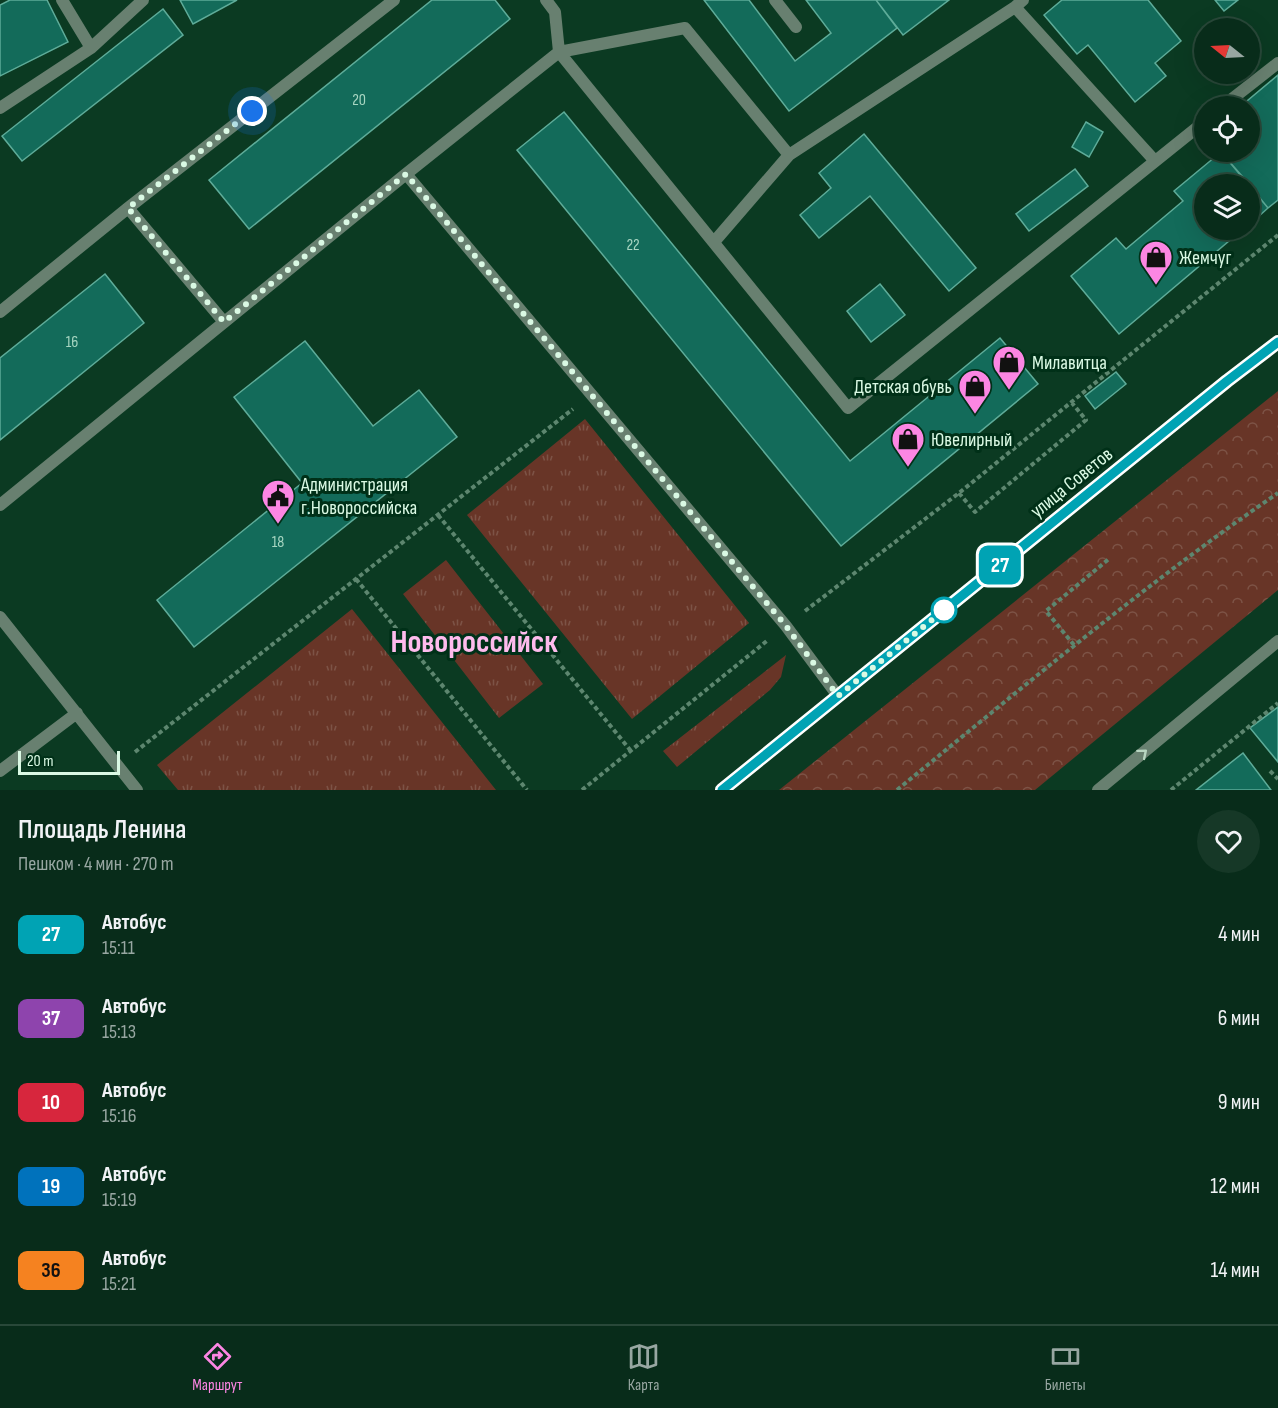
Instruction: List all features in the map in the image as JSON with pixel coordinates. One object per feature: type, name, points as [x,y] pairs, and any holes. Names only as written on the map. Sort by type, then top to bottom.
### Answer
[{"type":"street","points":[[62,0],[90,48]]},
{"type":"street","points":[[0,108],[90,48],[143,0]]},
{"type":"street","points":[[0,312],[128,208],[394,0]]},
{"type":"street","points":[[546,0],[556,6],[559,52],[848,408],[1194,130]]},
{"type":"street","points":[[775,0],[796,27]]},
{"type":"street","points":[[714,242],[789,155],[1019,4],[1155,161]]},
{"type":"street","points":[[0,505],[559,52],[685,28],[789,155]]},
{"type":"street","points":[[1244,96],[1278,63]]},
{"type":"street","points":[[406,174],[786,626],[838,696]]},
{"type":"street","points":[[128,208],[224,322]]},
{"type":"street","name":"улица Советов","points":[[722,790],[1278,342]]},
{"type":"street","points":[[0,616],[137,790]]},
{"type":"street","points":[[1098,790],[1278,641]]},
{"type":"street","points":[[0,771],[77,713]]},
{"type":"path","points":[[582,790],[786,626],[1072,403],[1278,235]]},
{"type":"path","points":[[118,765],[591,395]]},
{"type":"path","points":[[959,493],[975,512],[1086,420],[1072,403]]},
{"type":"path","points":[[897,790],[1074,645],[1229,527],[1278,493]]},
{"type":"path","points":[[438,515],[631,751]]},
{"type":"path","points":[[1074,645],[1046,611],[1110,558]]},
{"type":"path","points":[[356,579],[527,790]]},
{"type":"path","points":[[1171,790],[1278,703]]},
{"type":"path","points":[[1270,771],[1278,779]]},
{"type":"green space","points":[[1278,391],[1278,590],[1035,790],[779,790]]},
{"type":"green space","points":[[585,419],[749,623],[632,719],[467,515]]},
{"type":"green space","points":[[446,560],[543,684],[499,718],[403,594]]},
{"type":"green space","points":[[352,609],[496,790],[178,790],[157,765]]},
{"type":"green space","points":[[786,655],[781,677],[770,690],[677,767],[663,751]]},
{"type":"building","points":[[10,0],[47,0],[68,42],[0,76],[0,5]]},
{"type":"building","points":[[180,0],[237,0],[193,24]]},
{"type":"building","points":[[432,0],[495,0],[510,19],[249,229],[209,180]]},
{"type":"building","points":[[704,0],[749,0],[795,61],[831,33],[806,0],[876,0],[897,28],[789,111]]},
{"type":"building","points":[[876,0],[949,0],[903,35]]},
{"type":"building","points":[[1062,0],[1148,0],[1181,41],[1155,63],[1166,76],[1135,102],[1088,45],[1077,54],[1044,15]]},
{"type":"building","points":[[1215,0],[1238,0],[1224,11]]},
{"type":"building","points":[[163,9],[183,35],[22,161],[2,136]]},
{"type":"building","points":[[1278,75],[1278,200],[1268,208],[1260,198],[1260,174],[1239,174],[1229,162],[1260,162],[1260,96],[1253,96]]},
{"type":"building","points":[[564,112],[850,461],[1000,338],[1038,384],[841,546],[517,150]]},
{"type":"building","points":[[1086,122],[1103,132],[1089,157],[1072,147]]},
{"type":"building","points":[[864,134],[976,268],[949,291],[870,196],[819,238],[800,215],[831,188],[819,173]]},
{"type":"building","points":[[1209,162],[1230,162],[1240,174],[1194,174]]},
{"type":"building","points":[[1075,169],[1088,186],[1029,231],[1016,214]]},
{"type":"building","points":[[1194,174],[1194,240],[1230,240],[1119,334],[1071,276],[1116,238],[1126,249],[1183,201],[1174,191]]},
{"type":"building","points":[[1260,198],[1268,208],[1260,215]]},
{"type":"building","points":[[105,274],[144,323],[0,440],[0,358]]},
{"type":"building","points":[[880,284],[905,315],[871,342],[847,311]]},
{"type":"building","points":[[305,341],[373,426],[419,390],[457,437],[194,647],[157,600],[302,483],[234,397]]},
{"type":"building","points":[[1116,372],[1126,384],[1095,409],[1085,396]]},
{"type":"building","points":[[1278,707],[1278,762],[1250,728]]},
{"type":"building","points":[[1243,753],[1271,790],[1196,790]]},
{"type":"bus line","name":"27","points":[[722,790],[1278,342]]},
{"type":"place","name":"Жемчуг","points":[[1156,286]]},
{"type":"place","name":"Милавитца","points":[[1009,391]]},
{"type":"place","name":"Детская обувь","points":[[975,415]]},
{"type":"place","name":"Ювелирный","points":[[908,468]]},
{"type":"place","name":"Администрация г.Новороссийска","points":[[278,525]]},
{"type":"district","name":"Новороссийск","points":[[474,641]]},
{"type":"route","points":[[252,111],[128,208],[224,322],[406,174],[786,626],[838,696],[949,606],[944,610]]}]
